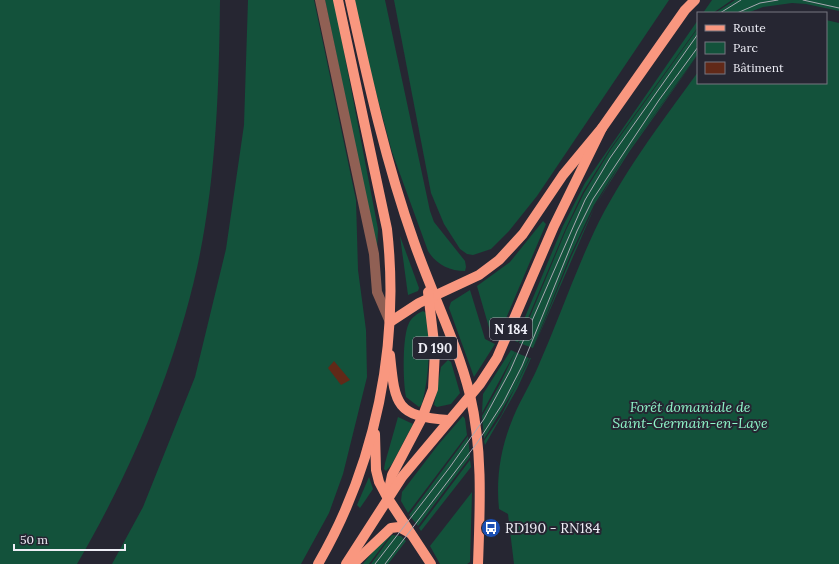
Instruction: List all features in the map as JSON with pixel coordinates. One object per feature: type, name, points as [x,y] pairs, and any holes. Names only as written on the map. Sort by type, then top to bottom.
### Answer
[{"type":"main road","points":[[318,564],[352,495],[375,422],[383,378],[390,322],[390,268],[387,229],[338,0]]},
{"type":"main road","name":"D 190","points":[[350,0],[372,100],[400,202],[432,297],[470,396],[480,468],[478,564]]},
{"type":"main road","name":"N 184","points":[[390,322],[409,308],[472,279],[489,268],[523,234],[559,181],[602,128],[685,10],[690,0]]},
{"type":"main road","name":"N 184","points":[[685,10],[695,0]]},
{"type":"main road","name":"N 184","points":[[346,564],[402,477],[448,420],[470,396],[489,370],[505,343],[554,226],[602,128]]},
{"type":"main road","name":"D 190","points":[[388,498],[392,476],[422,418],[430,398],[434,377],[435,351],[432,297]]},
{"type":"main road","points":[[388,337],[396,394],[400,403],[407,411],[422,418],[448,420]]},
{"type":"main road","points":[[375,422],[376,474],[388,498],[415,537],[431,564]]},
{"type":"main road","points":[[353,564],[382,534],[393,527],[401,528],[415,537]]},
{"type":"lane","points":[[320,0],[374,254],[377,292],[390,322]]},
{"type":"green space","points":[[0,0],[220,0],[219,67],[215,134],[208,202],[197,268],[176,345],[148,420],[115,494],[77,564],[0,564]]},
{"type":"green space","points":[[248,0],[314,0],[356,200],[358,270],[366,330],[367,377],[343,474],[329,513],[301,564],[112,564],[143,507],[195,377],[226,249],[244,125]]},
{"type":"green space","points":[[325,0],[334,0],[378,229],[377,250]]},
{"type":"green space","points":[[354,0],[385,0],[430,211],[434,222],[465,261],[465,271],[454,270],[444,266],[435,260],[428,251],[392,152],[363,44]]},
{"type":"green space","points":[[394,0],[669,0],[537,196],[509,231],[491,249],[473,255],[467,254],[460,249],[444,224],[431,193]]},
{"type":"green space","points":[[712,0],[732,0],[714,12],[704,12]]},
{"type":"green space","points":[[735,0],[839,0],[839,11],[806,4],[792,3],[763,7],[750,12],[717,12]]},
{"type":"green space","name":"Forêt domaniale de Saint-Germain-en-Laye","points":[[827,20],[839,23],[839,564],[514,564],[508,514],[499,509],[498,498],[500,466],[507,434],[520,402],[537,369],[594,232],[616,190],[670,110],[697,73],[697,84],[827,84]]},
{"type":"green space","points":[[697,21],[697,28],[610,149],[583,192],[565,230],[518,342],[515,341],[563,226],[585,183]]},
{"type":"green space","points":[[697,29],[697,55],[628,151],[594,205],[570,256],[533,348],[519,343],[566,230],[584,193],[611,149]]},
{"type":"green space","points":[[697,56],[697,56],[629,152],[595,206],[628,151]]},
{"type":"green space","points":[[595,206],[533,349],[571,257]]},
{"type":"green space","points":[[543,221],[546,224],[499,335],[490,331],[477,286],[510,262]]},
{"type":"green space","points":[[400,236],[419,288],[418,291],[408,295]]},
{"type":"green space","points":[[470,290],[485,339],[495,344],[474,377],[449,308],[451,302]]},
{"type":"green space","points":[[423,311],[426,313],[428,359],[425,392],[422,404],[419,407],[406,397],[404,381],[404,348],[405,338],[411,319]]},
{"type":"green space","points":[[511,350],[515,352],[482,413],[483,394]]},
{"type":"green space","points":[[515,352],[529,358],[515,388],[484,439],[482,416],[500,384]]},
{"type":"green space","points":[[530,358],[517,389],[485,445],[484,441],[501,416]]},
{"type":"green space","points":[[448,360],[451,362],[460,393],[451,404],[437,407],[434,405],[441,367]]},
{"type":"green space","points":[[463,416],[465,419],[467,435],[408,513],[401,501],[402,492],[438,445]]},
{"type":"green space","points":[[398,417],[413,424],[392,464],[386,471],[384,469],[385,463]]},
{"type":"green space","points":[[468,436],[470,457],[418,526],[409,515]]},
{"type":"green space","points":[[470,460],[471,467],[421,531],[419,528]]},
{"type":"green space","points":[[369,477],[373,489],[360,508],[357,505]]},
{"type":"green space","points":[[472,492],[470,562],[467,564],[440,564],[430,546]]},
{"type":"green space","points":[[392,535],[401,536],[406,541],[388,564],[371,564]]},
{"type":"green space","points":[[390,536],[369,564],[363,564],[382,540]]},
{"type":"building","points":[[334,361],[350,380],[341,385],[328,368]]},
{"type":"tram line","points":[[722,12],[741,0]]},
{"type":"tram line","points":[[739,12],[760,3],[778,0]]},
{"type":"tram line","points":[[803,0],[839,8]]},
{"type":"tram line","points":[[375,564],[450,467],[484,419],[510,371],[585,200],[610,158],[697,35]]},
{"type":"tram line","points":[[385,564],[477,443],[503,403],[522,366],[577,231],[593,199],[659,100],[697,48]]},
{"type":"place","name":"RD190 - RN184","points":[[491,528]]}]
